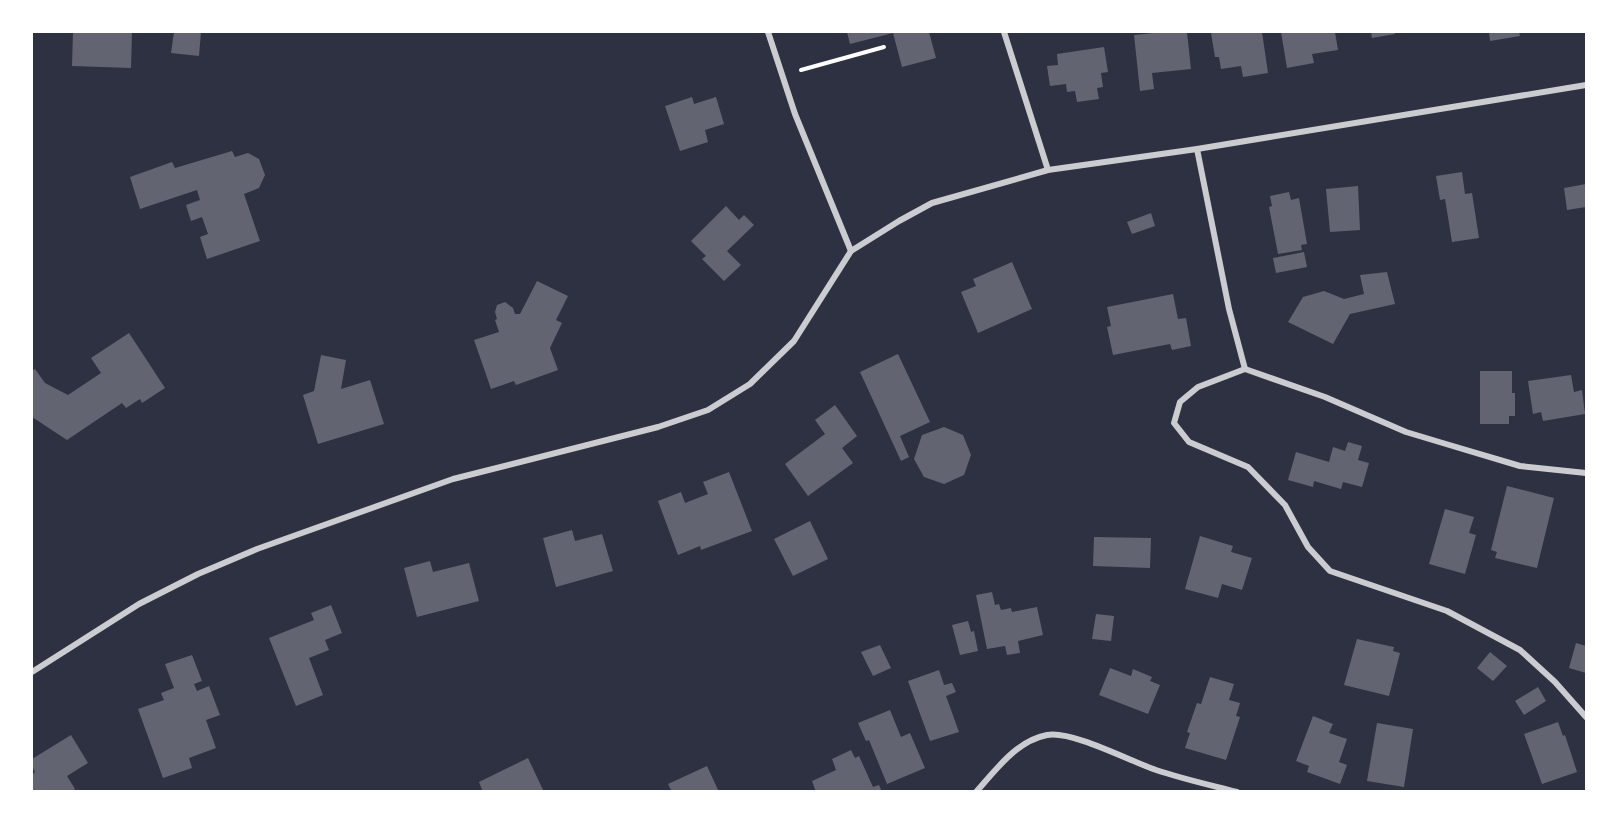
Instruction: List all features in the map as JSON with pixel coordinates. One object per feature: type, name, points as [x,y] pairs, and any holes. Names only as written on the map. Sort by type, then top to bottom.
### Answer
[{"type":"street","points":[[768,32],[795,114],[851,251]]},
{"type":"street","points":[[1004,32],[1048,170]]},
{"type":"street","points":[[32,672],[139,604],[198,574],[257,549],[453,479],[658,427],[708,410],[750,384],[794,341],[851,251],[899,220],[932,203],[1048,170],[1197,149],[1587,85]]},
{"type":"street","points":[[1197,149],[1229,309],[1245,369]]},
{"type":"street","points":[[1587,473],[1520,466],[1406,432],[1325,397],[1245,369],[1198,387],[1180,402],[1174,423],[1189,442],[1248,467],[1285,505],[1308,547],[1330,572],[1447,611],[1520,650],[1555,682],[1587,717]]},
{"type":"street","points":[[976,792],[1006,758],[1024,743],[1049,734],[1067,736],[1156,770],[1237,792]]},
{"type":"path","points":[[801,70],[884,47]]},
{"type":"building","points":[[73,32],[132,32],[131,68],[72,66]]},
{"type":"building","points":[[174,32],[201,32],[199,56],[171,53]]},
{"type":"building","points":[[847,32],[929,32],[936,58],[902,67],[893,33],[850,44]]},
{"type":"building","points":[[1187,32],[1191,69],[1152,73],[1154,89],[1140,91],[1134,35]]},
{"type":"building","points":[[1262,32],[1268,73],[1243,77],[1241,66],[1221,69],[1219,57],[1215,57],[1211,33]]},
{"type":"building","points":[[1281,32],[1335,32],[1338,50],[1312,54],[1314,63],[1287,68]]},
{"type":"building","points":[[1371,32],[1394,32],[1395,34],[1372,38]]},
{"type":"building","points":[[1489,32],[1519,32],[1520,36],[1490,41]]},
{"type":"building","points":[[1104,47],[1108,72],[1101,73],[1103,87],[1097,88],[1099,99],[1077,102],[1075,91],[1067,92],[1066,84],[1050,86],[1047,66],[1058,65],[1057,54]]},
{"type":"building","points":[[692,97],[694,104],[716,97],[724,124],[705,130],[708,142],[680,151],[665,106]]},
{"type":"building","points":[[232,151],[235,157],[248,153],[259,159],[265,175],[259,188],[244,194],[260,241],[207,259],[200,237],[208,234],[202,217],[191,221],[186,205],[200,200],[197,190],[140,209],[130,177],[172,162],[175,168]]},
{"type":"building","points":[[1462,172],[1465,194],[1472,193],[1479,238],[1452,242],[1445,199],[1440,200],[1436,176]]},
{"type":"building","points":[[1586,184],[1586,207],[1567,210],[1564,188]]},
{"type":"building","points":[[1358,186],[1360,230],[1330,232],[1326,189]]},
{"type":"building","points":[[1289,192],[1291,200],[1299,198],[1307,244],[1301,245],[1302,250],[1278,254],[1269,207],[1272,206],[1270,196]]},
{"type":"building","points":[[726,206],[739,220],[744,215],[754,225],[727,251],[741,265],[724,281],[702,259],[706,256],[691,241]]},
{"type":"building","points":[[1151,213],[1155,226],[1132,234],[1127,222]]},
{"type":"building","points":[[1304,252],[1307,267],[1276,273],[1273,258]]},
{"type":"building","points":[[1012,262],[1032,309],[978,333],[961,292],[976,286],[973,279]]},
{"type":"building","points":[[1387,272],[1395,304],[1350,314],[1333,344],[1288,322],[1303,297],[1324,291],[1344,299],[1364,294],[1360,275]]},
{"type":"building","points":[[537,281],[568,296],[556,320],[562,323],[550,348],[558,370],[516,385],[514,381],[491,389],[474,340],[499,332],[495,320],[497,319],[495,312],[497,305],[505,302],[513,308],[515,314],[520,314]]},
{"type":"building","points":[[1173,294],[1178,319],[1186,318],[1191,346],[1172,350],[1170,344],[1113,355],[1107,327],[1111,326],[1107,307]]},
{"type":"building","points":[[129,333],[165,388],[142,403],[140,399],[126,408],[122,403],[67,440],[32,417],[32,371],[35,369],[45,383],[68,395],[101,373],[91,358]]},
{"type":"building","points":[[898,354],[930,422],[900,436],[909,457],[901,461],[860,372]]},
{"type":"building","points":[[321,355],[346,360],[341,389],[370,380],[384,424],[318,444],[303,395],[314,391]]},
{"type":"building","points":[[1480,371],[1512,371],[1515,416],[1509,416],[1509,424],[1480,424]]},
{"type":"building","points":[[1571,375],[1574,392],[1582,390],[1585,414],[1543,421],[1541,412],[1533,414],[1528,381]]},
{"type":"building","points":[[835,405],[857,436],[842,448],[853,463],[808,496],[785,464],[825,434],[815,420]]},
{"type":"building","points":[[944,427],[963,435],[971,455],[964,475],[944,484],[924,477],[914,459],[922,435]]},
{"type":"building","points":[[1348,442],[1362,446],[1358,460],[1369,463],[1362,487],[1343,482],[1341,489],[1314,481],[1313,487],[1288,480],[1296,452],[1329,462],[1333,447],[1345,451]]},
{"type":"building","points":[[729,472],[752,531],[701,550],[700,546],[678,555],[658,501],[681,492],[685,503],[708,494],[703,482]]},
{"type":"building","points":[[1507,486],[1554,498],[1537,568],[1495,558],[1497,552],[1491,550]]},
{"type":"building","points":[[1445,509],[1474,517],[1469,533],[1476,535],[1465,574],[1429,564]]},
{"type":"building","points":[[810,521],[828,559],[793,576],[774,539]]},
{"type":"building","points":[[572,530],[575,541],[602,534],[613,571],[556,587],[543,538]]},
{"type":"building","points":[[1200,536],[1233,546],[1231,552],[1252,558],[1242,590],[1222,584],[1218,598],[1185,589]]},
{"type":"building","points":[[1094,537],[1151,538],[1150,568],[1093,566]]},
{"type":"building","points":[[430,561],[433,572],[469,563],[479,601],[417,617],[404,568]]},
{"type":"building","points":[[992,592],[995,605],[999,604],[1001,610],[1011,608],[1012,612],[1037,607],[1043,635],[1018,641],[1020,653],[1007,655],[1005,646],[987,649],[976,595]]},
{"type":"building","points":[[331,605],[342,633],[325,640],[329,650],[309,658],[323,695],[296,706],[269,638],[314,620],[311,613]]},
{"type":"building","points":[[1096,614],[1114,616],[1111,641],[1092,639]]},
{"type":"building","points":[[968,621],[971,632],[974,631],[978,651],[960,655],[952,625]]},
{"type":"building","points":[[1357,639],[1394,647],[1393,651],[1400,653],[1389,696],[1344,685]]},
{"type":"building","points":[[1576,643],[1586,646],[1586,673],[1569,668]]},
{"type":"building","points":[[880,645],[891,668],[873,676],[861,652]]},
{"type":"building","points":[[1490,652],[1507,666],[1493,681],[1477,668]]},
{"type":"building","points":[[192,655],[202,681],[194,684],[197,691],[209,686],[220,715],[206,720],[216,748],[189,758],[192,768],[163,778],[138,709],[164,700],[161,693],[174,688],[165,664]]},
{"type":"building","points":[[1110,668],[1131,676],[1133,669],[1152,677],[1150,681],[1160,685],[1148,714],[1099,695]]},
{"type":"building","points":[[939,670],[944,685],[952,683],[956,692],[946,696],[959,732],[930,741],[908,681]]},
{"type":"building","points":[[1210,677],[1234,684],[1229,700],[1240,703],[1236,716],[1240,717],[1226,760],[1185,748],[1190,733],[1187,732],[1197,703],[1201,704]]},
{"type":"building","points":[[1538,687],[1546,701],[1524,715],[1515,701]]},
{"type":"building","points":[[890,710],[901,737],[910,733],[925,768],[887,784],[869,740],[866,741],[858,723]]},
{"type":"building","points":[[1313,716],[1333,724],[1329,733],[1347,739],[1339,762],[1347,765],[1340,784],[1307,772],[1309,766],[1296,761]]},
{"type":"building","points":[[1558,722],[1563,736],[1565,735],[1577,772],[1542,784],[1524,734]]},
{"type":"building","points":[[1377,723],[1413,729],[1404,787],[1367,781]]},
{"type":"building","points":[[71,735],[88,763],[67,776],[75,789],[71,792],[32,792],[32,775],[35,772],[32,759]]},
{"type":"building","points":[[851,750],[855,758],[859,756],[873,787],[879,785],[882,792],[816,792],[812,781],[836,770],[832,759]]},
{"type":"building","points":[[528,758],[544,792],[483,792],[479,782]]},
{"type":"building","points":[[707,766],[719,792],[672,792],[668,784]]}]
